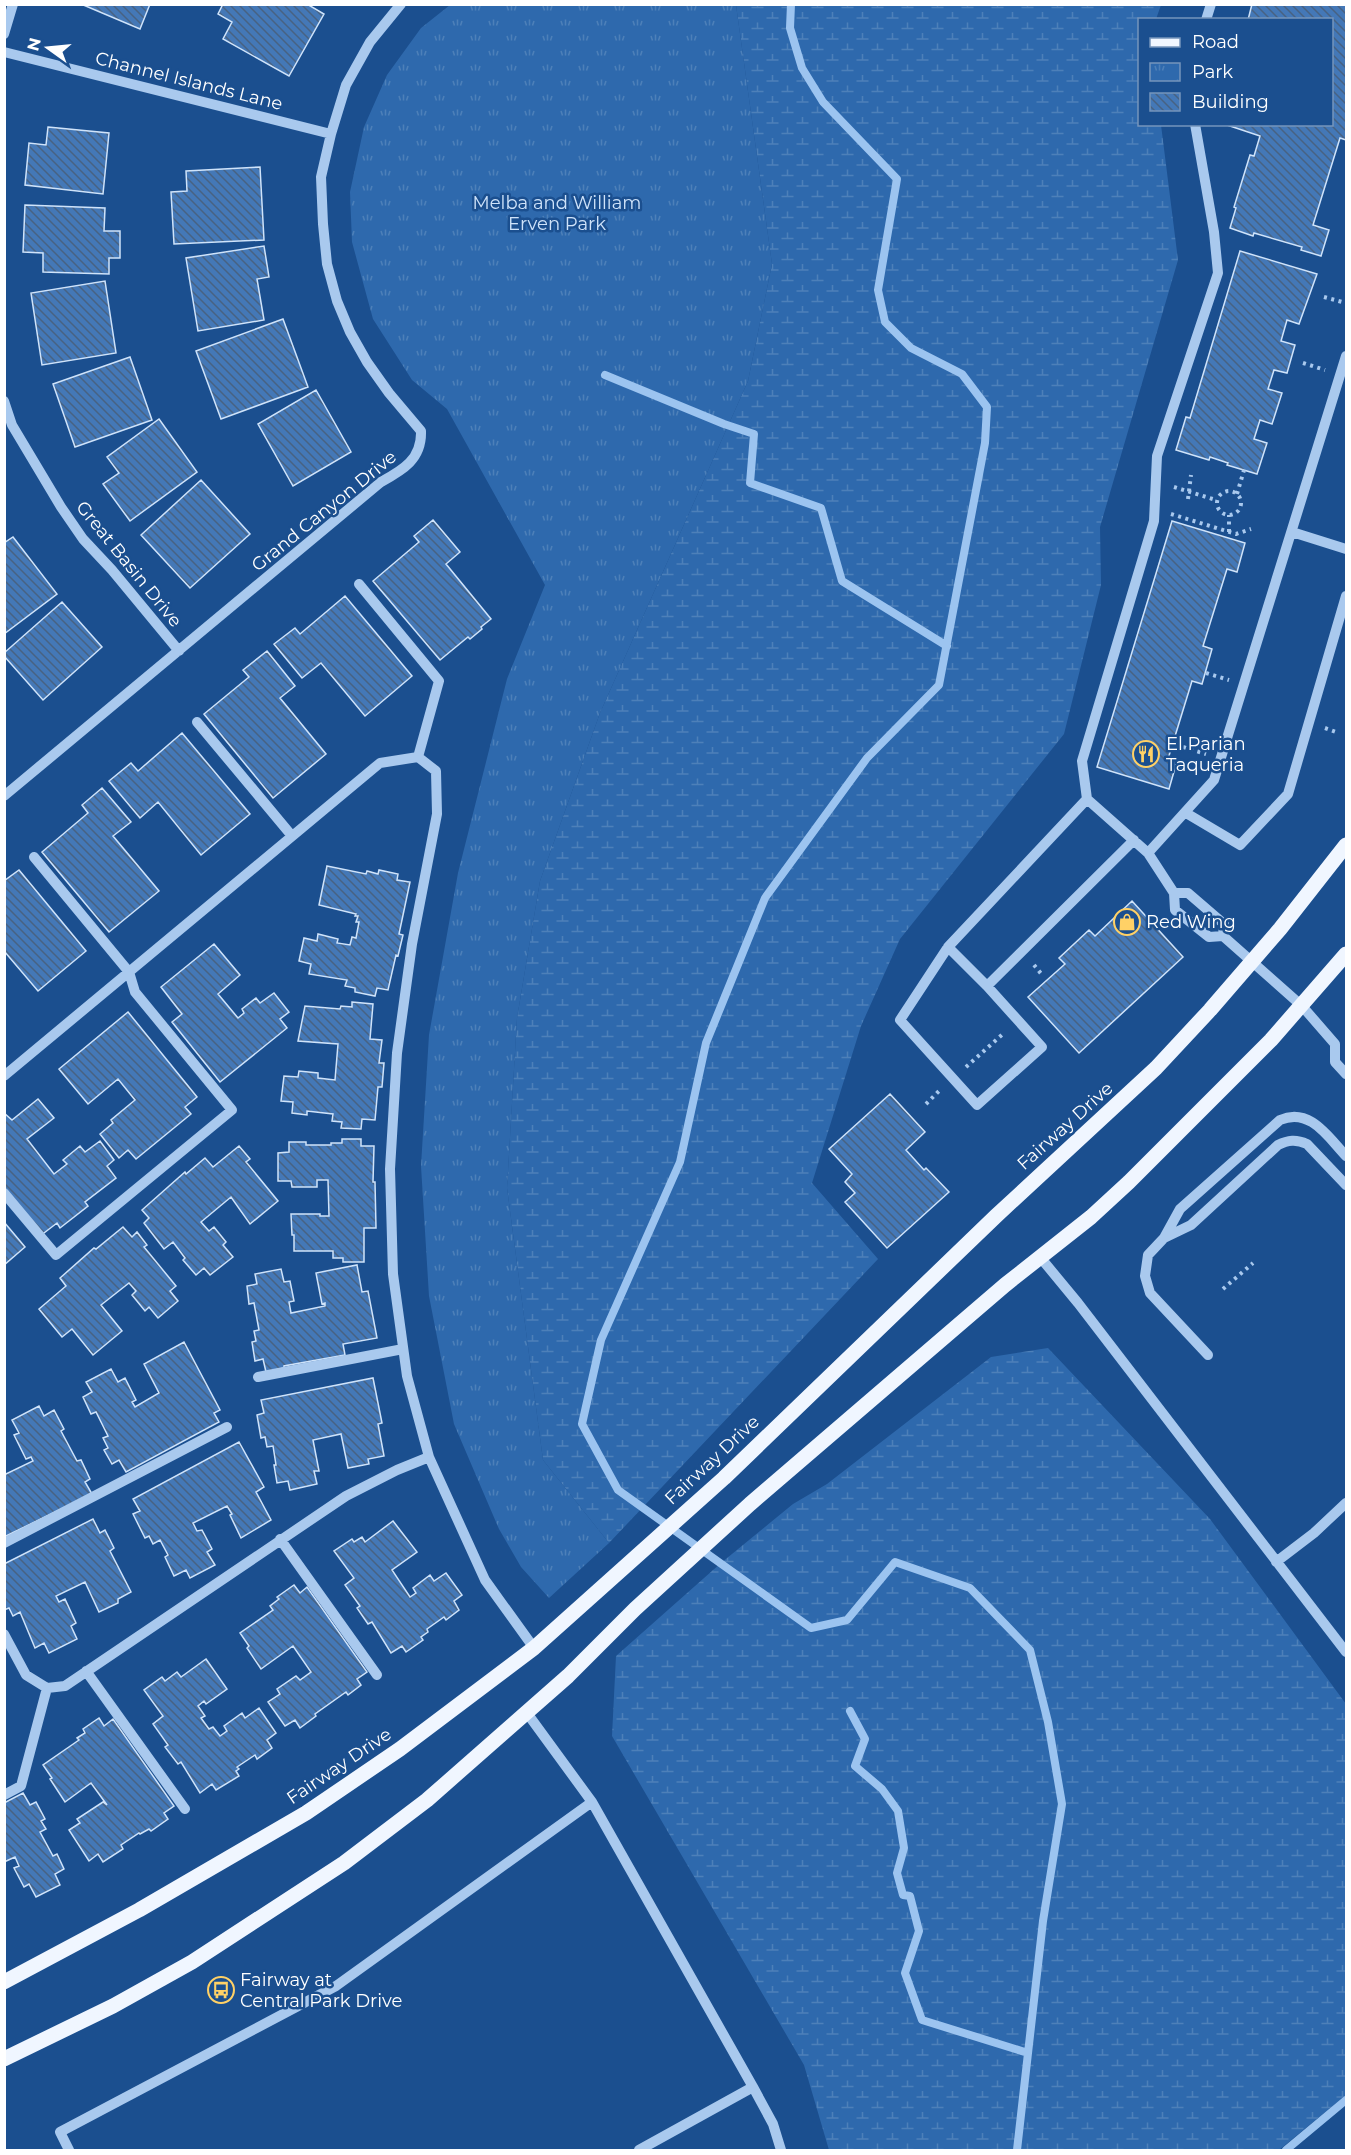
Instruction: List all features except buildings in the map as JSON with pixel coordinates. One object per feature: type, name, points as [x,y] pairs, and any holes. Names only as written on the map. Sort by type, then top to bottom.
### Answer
[{"type":"main road","name":"Fairway Drive","points":[[4,1982],[139,1910],[306,1814],[400,1749],[534,1648],[724,1478],[996,1216],[1156,1068],[1252,961],[1347,845]]},
{"type":"main road","points":[[4,2059],[112,2006],[192,1962],[309,1887],[427,1800],[568,1676],[635,1609],[750,1504],[1040,1257],[1091,1217],[1250,1062],[1347,954]]},
{"type":"street","points":[[4,34],[13,4]]},
{"type":"street","name":"Grand Canyon Drive","points":[[4,796],[381,482],[403,470],[417,454],[422,442],[421,431],[367,362],[337,301],[327,264],[321,177],[346,85],[370,42],[401,4]]},
{"type":"street","name":"Channel Islands Lane","points":[[4,51],[331,134]]},
{"type":"street","points":[[1195,126],[1214,232],[1218,273],[1157,456],[1154,521],[1082,761],[1087,799],[1148,853],[1174,893],[1175,910],[1209,937],[1223,936],[1302,1006],[1341,1045],[1335,1062],[1347,1074]]},
{"type":"street","points":[[1148,853],[1214,780],[1347,356]]},
{"type":"street","name":"Great Basin Drive","points":[[4,401],[12,426],[83,539],[112,570],[179,651]]},
{"type":"street","points":[[1292,532],[1347,549]]},
{"type":"street","points":[[359,584],[439,681],[418,757]]},
{"type":"street","points":[[1186,813],[1240,845],[1288,794],[1347,597]]},
{"type":"street","points":[[197,722],[292,836]]},
{"type":"street","points":[[4,1076],[380,763],[418,757],[436,771],[437,814],[412,944],[396,1053],[390,1169],[393,1274],[407,1376],[429,1457],[485,1580],[534,1648]]},
{"type":"street","points":[[948,946],[1042,1047],[977,1105],[900,1020],[948,946],[1087,799]]},
{"type":"street","points":[[987,986],[1134,840]]},
{"type":"street","points":[[4,1193],[56,1255],[232,1110],[135,992],[129,972],[34,858]]},
{"type":"street","points":[[1174,893],[1188,893],[1224,924],[1223,936]]},
{"type":"street","points":[[1208,1355],[1150,1293],[1146,1285],[1145,1263],[1148,1255],[1164,1238],[1180,1209],[1280,1120],[1294,1117],[1310,1120],[1347,1156]]},
{"type":"street","points":[[1164,1238],[1191,1225],[1278,1145],[1286,1141],[1301,1141],[1307,1144],[1347,1185]]},
{"type":"street","points":[[1040,1257],[1347,1652]]},
{"type":"street","points":[[258,1377],[404,1349]]},
{"type":"street","points":[[4,1543],[227,1427]]},
{"type":"street","points":[[4,1634],[27,1675],[47,1688],[64,1686],[346,1496],[397,1470],[429,1457]]},
{"type":"street","points":[[1276,1562],[1314,1533],[1347,1503]]},
{"type":"street","points":[[280,1539],[377,1675]]},
{"type":"street","points":[[87,1671],[185,1809]]},
{"type":"street","points":[[4,1795],[21,1786],[47,1688]]},
{"type":"street","points":[[527,1713],[592,1802],[753,2087],[773,2124],[781,2151]]},
{"type":"street","points":[[69,2151],[60,2132],[336,1986],[592,1802]]},
{"type":"street","points":[[642,2150],[753,2087]]},
{"type":"path","points":[[1324,297],[1347,303]]},
{"type":"path","points":[[1237,494],[1244,470]]},
{"type":"path","points":[[1188,499],[1191,475]]},
{"type":"path","points":[[1156,482],[1216,500]]},
{"type":"path","points":[[1225,491],[1231,491],[1237,494],[1241,506],[1238,511],[1229,515],[1220,512],[1216,500],[1225,491]]},
{"type":"path","points":[[1155,509],[1236,534],[1251,529]]},
{"type":"path","points":[[1229,515],[1229,532]]},
{"type":"path","points":[[926,1104],[1018,1020]]},
{"type":"path","points":[[1223,1289],[1253,1263]]},
{"type":"green space","name":"Melba and William Erven Park","points":[[450,5],[736,5],[772,264],[748,381],[600,713],[540,881],[517,1018],[507,1188],[543,1460],[609,1543],[549,1598],[521,1567],[499,1529],[454,1424],[429,1296],[421,1166],[429,1035],[458,873],[507,679],[545,585],[447,409],[412,380],[373,319],[352,242],[350,192],[364,127],[387,75],[421,28]]},
{"type":"green space","points":[[736,5],[1161,5],[1156,18],[1138,18],[1138,126],[1161,126],[1178,260],[1100,527],[1101,585],[1064,734],[900,939],[861,1026],[812,1183],[878,1259],[609,1543],[543,1460],[507,1188],[517,1018],[540,881],[600,713],[748,381],[772,264]]},
{"type":"green space","points":[[1048,1348],[1210,1519],[1346,1704],[1346,2095],[1279,2150],[829,2150],[804,2065],[612,1736],[616,1656],[721,1563],[793,1504],[827,1484],[991,1357]]},
{"type":"waterway","points":[[791,4],[790,28],[802,68],[823,102],[897,179],[878,290],[885,322],[911,348],[962,374],[987,407],[985,443],[939,685],[867,758],[765,898],[706,1043],[680,1162],[601,1340],[582,1424],[618,1490],[811,1628],[847,1620],[895,1562],[970,1588],[1030,1650],[1048,1722],[1062,1804],[1043,1921],[1017,2150]]},
{"type":"waterway","points":[[605,375],[754,434],[750,483],[821,508],[842,581],[947,646]]},
{"type":"waterway","points":[[850,1711],[865,1739],[855,1766],[882,1789],[898,1811],[904,1848],[897,1873],[903,1895],[910,1896],[919,1931],[905,1973],[922,2020],[1028,2053]]},
{"type":"waterway","points":[[1286,2150],[1346,2100]]},
{"type":"place","name":"El Parian Taqueria","points":[[1146,754]]},
{"type":"place","name":"Red Wing","points":[[1127,922]]},
{"type":"place","name":"Fairway at Central Park Drive","points":[[221,1990]]}]
